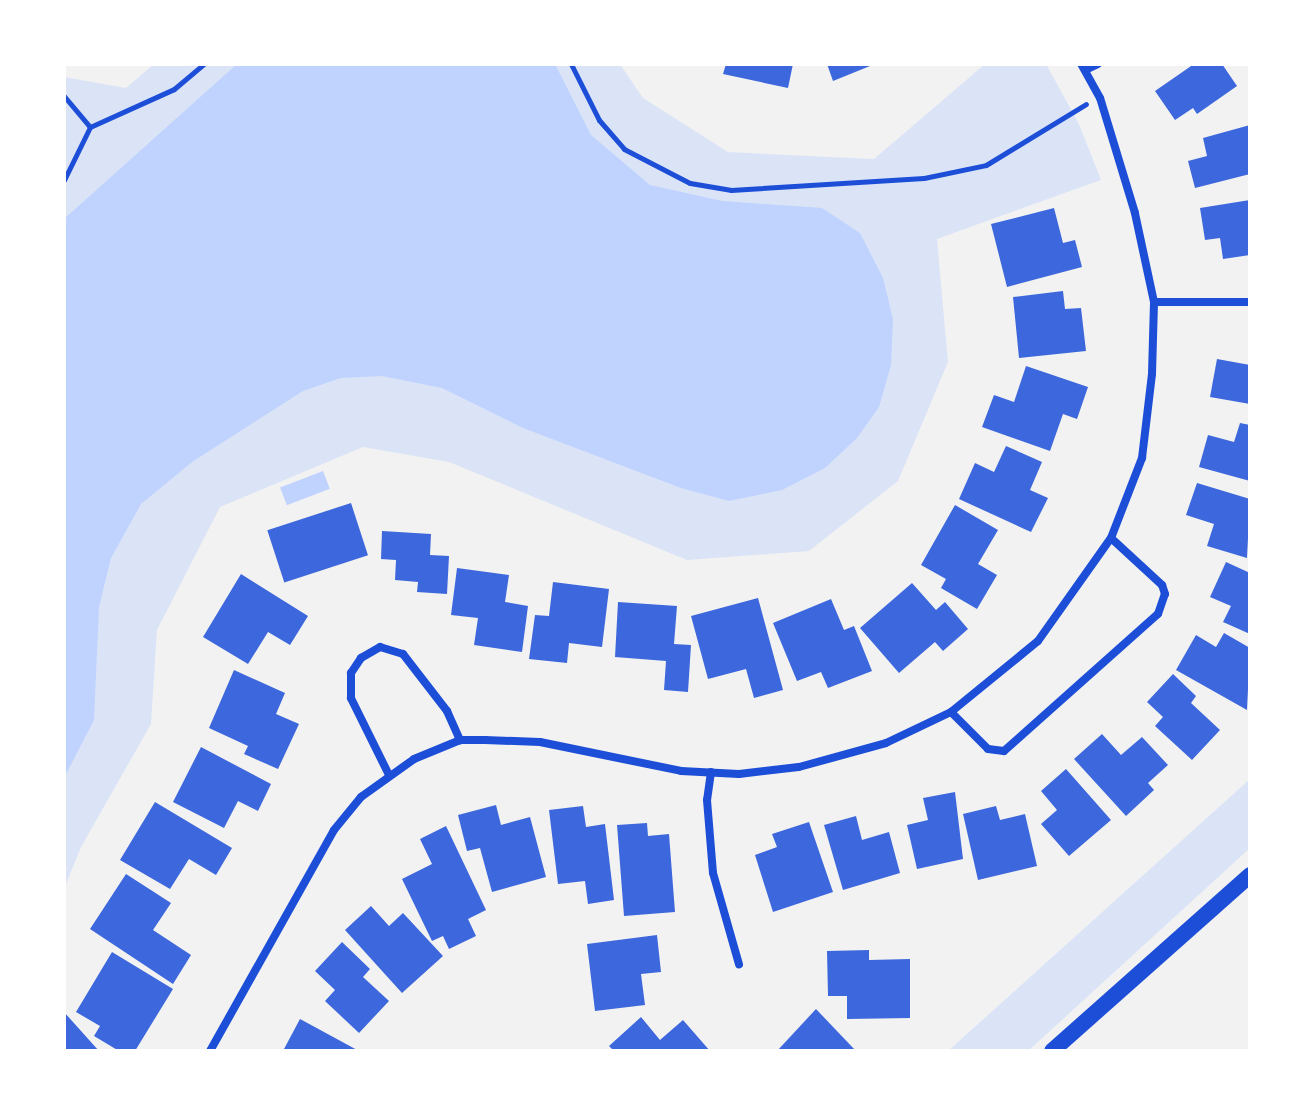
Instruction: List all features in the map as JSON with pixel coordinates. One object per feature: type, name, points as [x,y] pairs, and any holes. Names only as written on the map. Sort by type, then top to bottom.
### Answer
[{"type":"main road","points":[[1052,1051],[1250,875]]},
{"type":"street","points":[[210,1051],[312,863],[361,797],[389,775],[460,740],[540,742],[711,772],[756,773],[842,759],[951,712],[1038,641],[1111,538],[1142,458],[1152,374],[1154,302],[1126,177],[1100,98],[1083,67],[1098,64]]},
{"type":"street","points":[[1154,302],[1250,302]]},
{"type":"street","points":[[951,712],[988,749],[1004,751],[1158,614],[1165,594],[1162,585],[1111,538]]},
{"type":"street","points":[[389,775],[351,698],[351,673],[361,658],[380,647],[403,654],[447,711],[460,740]]},
{"type":"street","points":[[711,772],[707,800],[713,873],[739,964]]},
{"type":"path","points":[[64,180],[90,127],[174,89],[204,64]]},
{"type":"path","points":[[571,64],[599,120],[624,149],[690,183],[731,190],[924,178],[986,165],[1100,98]]},
{"type":"path","points":[[64,96],[90,127]]},
{"type":"shaded area","points":[[154,64],[620,64],[643,98],[728,152],[874,159],[985,64],[1046,64],[1079,124],[1101,180],[937,239],[948,362],[898,481],[809,551],[687,560],[449,462],[363,447],[220,507],[157,630],[151,724],[81,847],[64,889],[64,77],[126,88]]},
{"type":"shaded area","points":[[1250,779],[1250,848],[1028,1051],[948,1051]]},
{"type":"water","points":[[237,64],[555,64],[591,135],[650,185],[722,201],[822,208],[860,233],[883,278],[893,319],[891,365],[879,407],[857,438],[825,468],[782,490],[729,501],[681,488],[523,428],[442,388],[382,376],[341,378],[303,391],[192,462],[141,504],[111,558],[99,607],[94,720],[64,778],[64,219]]},
{"type":"water","points":[[323,471],[330,489],[287,505],[280,487]]},
{"type":"building","points":[[726,64],[793,64],[788,88],[723,74]]},
{"type":"building","points":[[827,64],[875,64],[833,81]]},
{"type":"building","points":[[1194,64],[1222,64],[1237,86],[1197,114],[1193,108],[1175,120],[1155,91]]},
{"type":"building","points":[[1250,125],[1250,174],[1195,188],[1188,161],[1207,156],[1203,138]]},
{"type":"building","points":[[1250,200],[1250,255],[1223,259],[1220,238],[1205,240],[1200,208]]},
{"type":"building","points":[[1054,208],[1063,243],[1075,240],[1082,267],[1007,287],[991,224]]},
{"type":"building","points":[[1063,291],[1065,309],[1081,308],[1086,351],[1019,358],[1013,297]]},
{"type":"building","points":[[1217,359],[1250,365],[1250,404],[1210,397]]},
{"type":"building","points":[[1026,366],[1088,387],[1077,419],[1063,414],[1050,451],[982,427],[994,395],[1014,402]]},
{"type":"building","points":[[1240,423],[1250,425],[1250,481],[1199,467],[1208,435],[1234,442]]},
{"type":"building","points":[[1006,446],[1042,462],[1030,490],[1048,498],[1031,532],[959,499],[975,463],[994,472]]},
{"type":"building","points":[[1197,483],[1250,499],[1247,558],[1207,546],[1214,524],[1186,515]]},
{"type":"building","points":[[351,503],[368,555],[284,583],[267,530]]},
{"type":"building","points":[[955,505],[998,530],[978,564],[997,575],[977,609],[941,588],[946,579],[921,565]]},
{"type":"building","points":[[382,531],[431,534],[430,555],[449,556],[447,594],[417,592],[418,582],[395,580],[396,560],[381,559]]},
{"type":"building","points":[[1226,562],[1250,573],[1250,634],[1223,622],[1231,606],[1210,597]]},
{"type":"building","points":[[457,568],[509,575],[505,602],[528,606],[522,652],[474,645],[478,618],[451,615]]},
{"type":"building","points":[[241,574],[308,616],[290,645],[268,632],[248,664],[203,637]]},
{"type":"building","points":[[553,582],[609,589],[602,647],[569,643],[567,663],[529,659],[535,615],[549,616]]},
{"type":"building","points":[[912,583],[936,610],[945,602],[968,629],[943,651],[935,642],[899,673],[860,628]]},
{"type":"building","points":[[758,598],[783,690],[754,698],[746,669],[708,679],[691,616]]},
{"type":"building","points":[[831,599],[844,630],[854,626],[872,671],[828,688],[821,672],[797,681],[773,623]]},
{"type":"building","points":[[618,602],[677,606],[674,644],[691,645],[688,692],[664,690],[666,661],[615,657]]},
{"type":"building","points":[[1224,633],[1250,648],[1247,710],[1176,670],[1196,635],[1216,647]]},
{"type":"building","points":[[234,670],[285,693],[276,714],[299,724],[278,769],[244,754],[248,746],[209,728]]},
{"type":"building","points":[[1173,674],[1196,696],[1191,703],[1220,730],[1192,760],[1155,726],[1163,717],[1147,702]]},
{"type":"building","points":[[1102,734],[1121,755],[1142,737],[1168,765],[1148,783],[1154,790],[1126,816],[1074,759]]},
{"type":"building","points":[[201,747],[271,784],[258,811],[238,801],[224,828],[173,802]]},
{"type":"building","points":[[1066,769],[1111,820],[1069,856],[1041,824],[1057,810],[1041,791]]},
{"type":"building","points":[[955,792],[963,859],[917,869],[907,825],[928,820],[923,798]]},
{"type":"building","points":[[155,802],[232,848],[216,875],[189,859],[170,889],[120,860]]},
{"type":"building","points":[[496,805],[501,825],[530,817],[546,877],[492,892],[480,848],[467,851],[458,815]]},
{"type":"building","points":[[583,806],[586,827],[605,824],[614,900],[588,904],[585,881],[558,884],[549,810]]},
{"type":"building","points":[[996,806],[1000,820],[1025,814],[1037,866],[978,880],[963,814]]},
{"type":"building","points":[[856,816],[862,840],[889,832],[900,873],[843,890],[824,825]]},
{"type":"building","points":[[809,822],[833,892],[773,912],[755,855],[777,847],[772,834]]},
{"type":"building","points":[[647,823],[648,836],[669,834],[675,912],[624,916],[617,825]]},
{"type":"building","points":[[446,826],[486,910],[468,919],[476,936],[449,949],[443,936],[432,941],[402,879],[432,864],[420,839]]},
{"type":"building","points":[[126,874],[171,903],[153,930],[191,955],[173,984],[90,929]]},
{"type":"building","points":[[371,906],[389,926],[403,913],[443,956],[402,993],[345,930]]},
{"type":"building","points":[[657,935],[661,972],[641,974],[645,1005],[595,1011],[587,944]]},
{"type":"building","points":[[342,942],[370,969],[363,977],[389,1001],[359,1033],[325,1001],[335,990],[315,971]]},
{"type":"building","points":[[869,950],[869,960],[910,959],[910,1018],[847,1019],[847,996],[828,996],[827,951]]},
{"type":"building","points":[[112,952],[173,989],[135,1051],[119,1051],[94,1036],[100,1026],[76,1012]]},
{"type":"building","points":[[816,1009],[856,1051],[777,1051]]},
{"type":"building","points":[[64,1012],[99,1051],[64,1051]]},
{"type":"building","points":[[641,1017],[660,1040],[683,1020],[710,1051],[614,1051],[609,1046]]},
{"type":"building","points":[[300,1019],[359,1051],[284,1049]]}]
